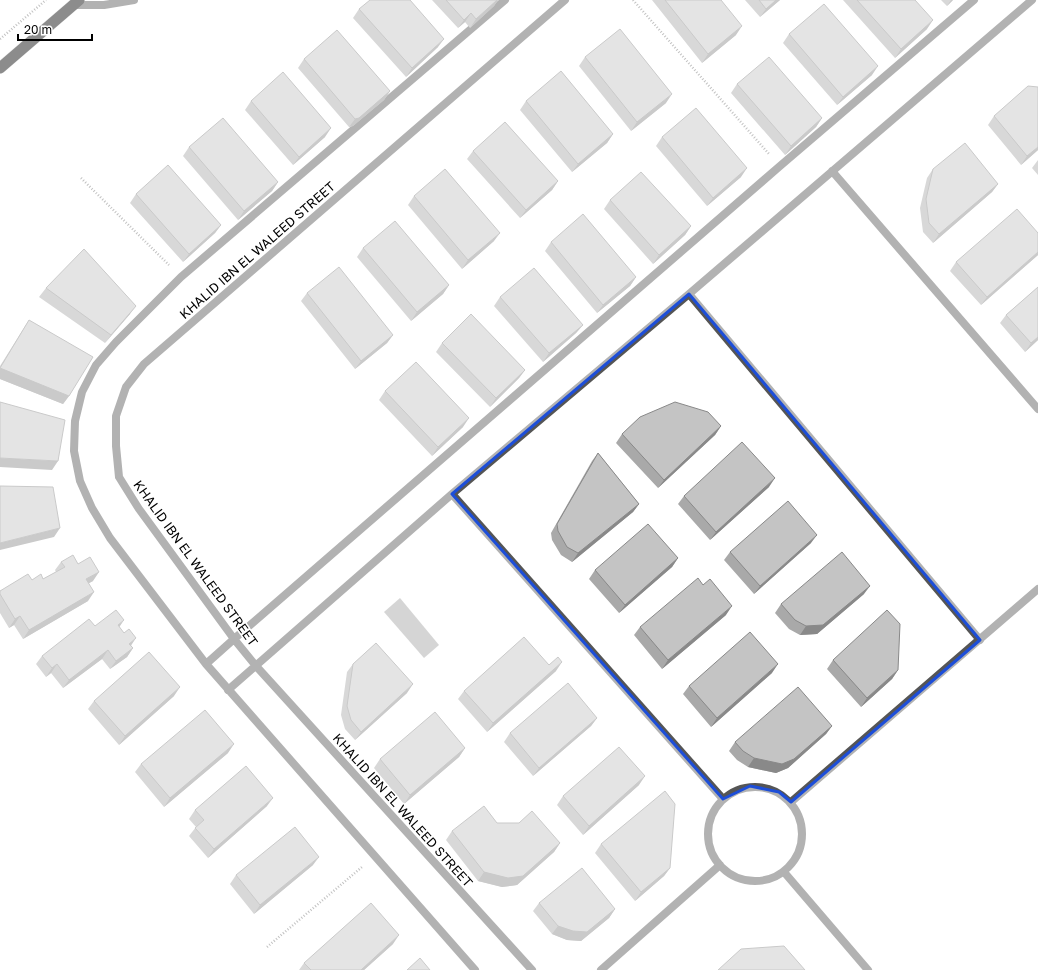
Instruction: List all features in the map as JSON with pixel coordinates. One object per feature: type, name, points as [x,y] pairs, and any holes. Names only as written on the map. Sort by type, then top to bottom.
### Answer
[{"type":"highway","points":[[0,68],[76,3]]},
{"type":"street","points":[[76,3],[104,5],[134,0]]},
{"type":"street","points":[[475,970],[206,664],[110,538],[92,508],[80,481],[74,451],[75,421],[82,392],[96,365],[116,342],[181,277],[505,0]]},
{"type":"street","name":"KHALID IBN EL WALEED STREET","points":[[532,970],[256,666],[234,639],[139,509],[120,477],[116,446],[116,416],[126,387],[144,364],[565,0]]},
{"type":"street","points":[[206,664],[780,166],[974,0]]},
{"type":"street","points":[[228,690],[452,494],[689,294],[1032,0]]},
{"type":"street","points":[[832,171],[1038,410]]},
{"type":"street","points":[[689,294],[980,640]]},
{"type":"street","points":[[452,494],[723,799]]},
{"type":"street","points":[[791,802],[1038,589]]},
{"type":"street","points":[[750,786],[765,787],[779,792],[791,802],[799,816],[803,831],[802,847],[795,861],[784,872],[771,879],[758,882],[743,880],[730,874],[720,865],[712,853],[708,839],[709,824],[714,810],[723,799],[736,790],[750,786]]},
{"type":"street","points":[[601,970],[720,865]]},
{"type":"street","points":[[784,872],[868,970]]},
{"type":"path","points":[[0,39],[46,0]]},
{"type":"path","points":[[633,0],[780,166]]},
{"type":"path","points":[[81,178],[181,277]]},
{"type":"path","points":[[267,947],[374,856]]},
{"type":"highlighted area","points":[[689,294],[980,640],[791,802],[779,792],[750,786],[723,799],[452,494]]},
{"type":"shaded area","points":[[400,598],[439,645],[424,658],[384,612]]},
{"type":"building","points":[[370,0],[410,0],[444,39],[412,68],[359,9]]},
{"type":"building","points":[[446,0],[497,0],[476,19],[471,13],[464,20]]},
{"type":"building","points":[[665,0],[721,0],[742,26],[708,54]]},
{"type":"building","points":[[759,0],[776,0],[766,9]]},
{"type":"building","points":[[857,0],[915,0],[933,20],[901,49]]},
{"type":"building","points":[[824,4],[878,66],[843,97],[789,34]]},
{"type":"building","points":[[620,29],[672,94],[637,122],[585,57]]},
{"type":"building","points":[[337,30],[390,91],[359,118],[355,119],[304,59]]},
{"type":"building","points":[[769,57],[822,118],[791,146],[737,84]]},
{"type":"building","points":[[561,71],[613,134],[578,164],[526,101]]},
{"type":"building","points":[[283,72],[331,128],[299,157],[251,101]]},
{"type":"building","points":[[1028,86],[1038,87],[1038,147],[1027,156],[994,116]]},
{"type":"building","points":[[696,108],[747,168],[713,198],[662,137]]},
{"type":"building","points":[[223,118],[278,182],[244,211],[189,147]]},
{"type":"building","points":[[505,122],[558,181],[526,210],[473,151]]},
{"type":"building","points":[[965,143],[998,184],[939,234],[929,223],[926,199],[933,169]]},
{"type":"building","points":[[168,165],[221,225],[189,254],[136,194]]},
{"type":"building","points":[[445,169],[500,233],[468,260],[414,196]]},
{"type":"building","points":[[641,172],[691,226],[659,255],[610,200]]},
{"type":"building","points":[[1017,209],[1038,233],[1038,252],[987,297],[956,262]]},
{"type":"building","points":[[583,214],[636,277],[603,305],[551,242]]},
{"type":"building","points":[[395,221],[449,285],[417,312],[363,248]]},
{"type":"building","points":[[84,249],[136,306],[111,335],[46,288]]},
{"type":"building","points":[[339,267],[393,335],[361,361],[307,293]]},
{"type":"building","points":[[534,268],[583,325],[549,353],[500,297]]},
{"type":"building","points":[[1038,287],[1038,337],[1031,343],[1006,315]]},
{"type":"building","points":[[471,314],[525,370],[496,398],[442,343]]},
{"type":"building","points":[[29,320],[93,357],[69,396],[0,368]]},
{"type":"building","points":[[416,362],[469,418],[438,447],[385,391]]},
{"type":"building","points":[[0,402],[65,420],[58,461],[0,458]]},
{"type":"building","points":[[675,402],[708,412],[721,426],[664,480],[622,434],[640,417]]},
{"type":"building","points":[[742,442],[775,478],[716,532],[684,496]]},
{"type":"building","points":[[598,453],[639,504],[578,553],[567,547],[558,531],[557,524]]},
{"type":"building","points":[[0,486],[53,487],[60,528],[0,543]]},
{"type":"building","points":[[788,501],[817,535],[760,586],[730,552]]},
{"type":"building","points":[[648,524],[678,558],[625,605],[595,570]]},
{"type":"building","points":[[842,552],[870,586],[823,625],[806,626],[795,620],[781,604]]},
{"type":"building","points":[[73,555],[78,564],[90,557],[99,572],[86,579],[94,592],[29,630],[20,616],[15,619],[0,594],[0,591],[28,574],[32,580],[41,574],[43,579],[65,567],[61,562]]},
{"type":"building","points":[[698,578],[703,585],[710,579],[732,606],[668,660],[640,627]]},
{"type":"building","points":[[116,610],[124,620],[118,625],[124,633],[129,629],[136,638],[129,644],[133,648],[116,661],[108,650],[69,680],[57,664],[52,668],[42,656],[89,619],[95,626]]},
{"type":"building","points":[[887,610],[900,624],[898,670],[867,698],[833,660]]},
{"type":"building","points":[[750,632],[778,664],[717,718],[689,686]]},
{"type":"building","points":[[524,637],[549,665],[558,657],[562,662],[493,723],[464,691]]},
{"type":"building","points":[[376,643],[413,684],[361,732],[351,720],[347,706],[353,664]]},
{"type":"building","points":[[149,652],[180,687],[125,736],[94,701]]},
{"type":"building","points":[[568,683],[597,718],[539,768],[510,733]]},
{"type":"building","points":[[798,687],[832,726],[794,759],[782,764],[754,758],[743,751],[735,742]]},
{"type":"building","points":[[205,710],[234,744],[170,798],[141,764]]},
{"type":"building","points":[[435,712],[465,748],[410,795],[380,759]]},
{"type":"building","points":[[619,747],[645,776],[589,826],[563,796]]},
{"type":"building","points":[[246,766],[273,798],[214,849],[195,828],[204,820],[195,810]]},
{"type":"building","points":[[665,791],[675,804],[670,868],[641,892],[601,844]]},
{"type":"building","points":[[484,806],[497,823],[519,823],[532,811],[560,843],[523,876],[508,878],[484,872],[452,831]]},
{"type":"building","points":[[295,827],[319,857],[260,905],[236,875]]},
{"type":"building","points":[[582,868],[615,909],[587,932],[573,931],[558,926],[539,903]]},
{"type":"building","points":[[371,903],[399,935],[361,970],[311,970],[304,963]]},
{"type":"building","points":[[784,946],[805,970],[718,970],[741,949]]},
{"type":"building","points":[[420,958],[430,970],[407,970]]}]
